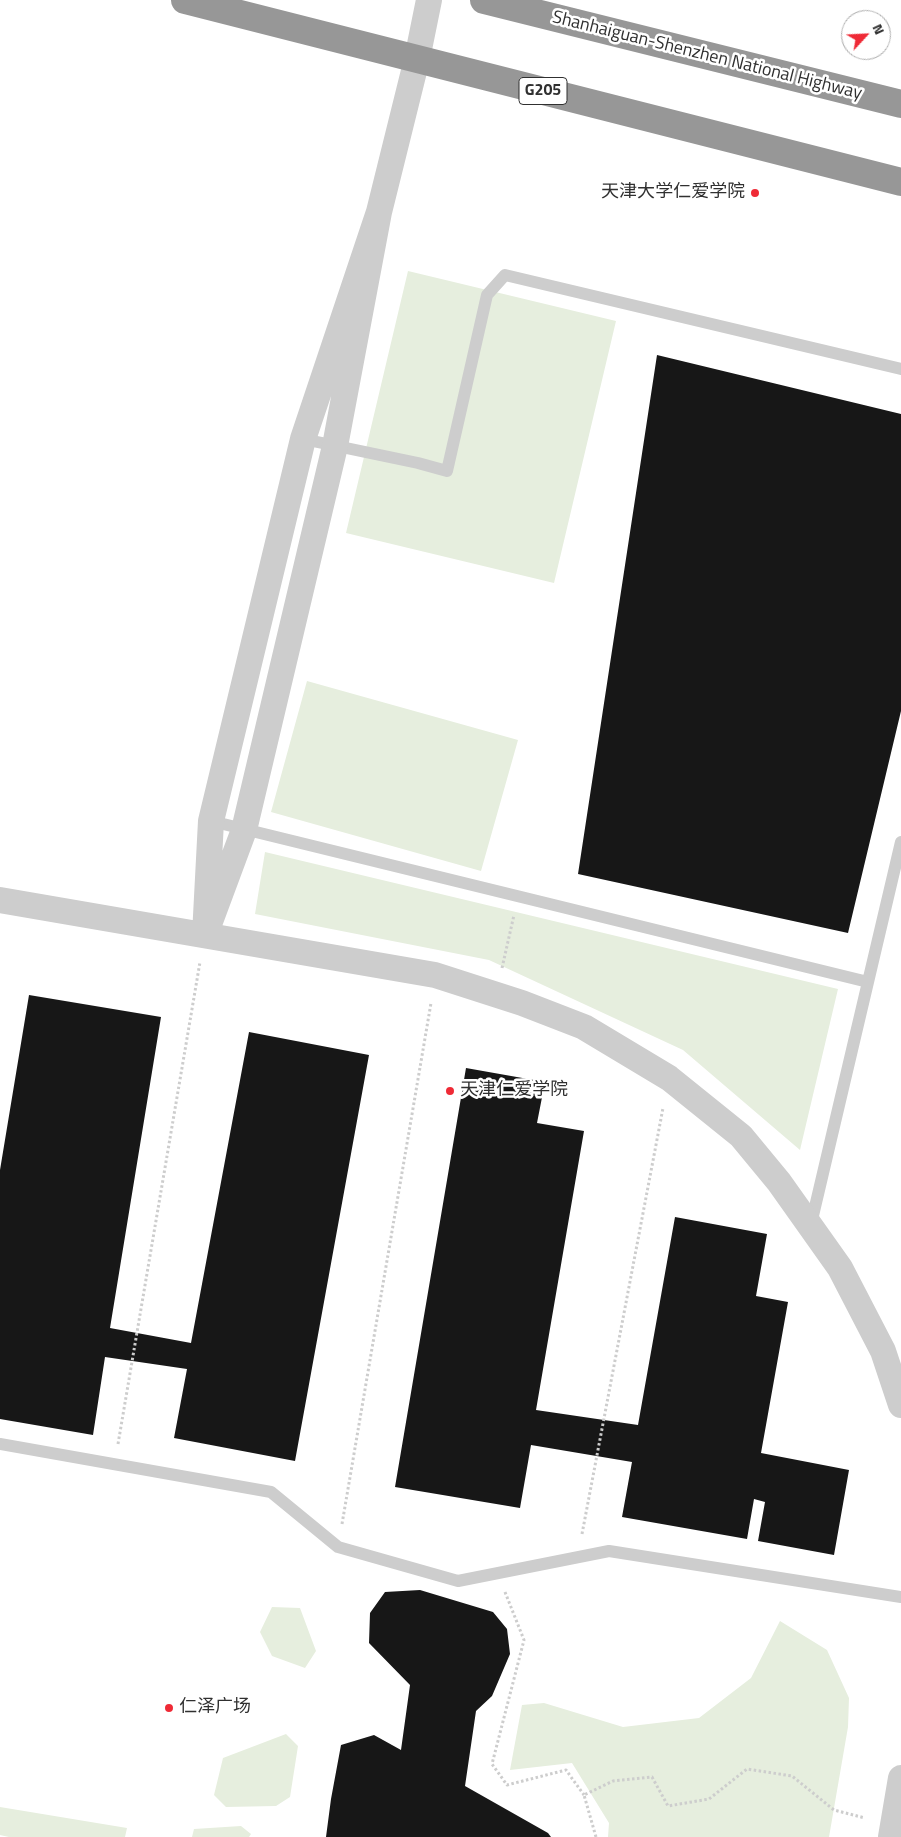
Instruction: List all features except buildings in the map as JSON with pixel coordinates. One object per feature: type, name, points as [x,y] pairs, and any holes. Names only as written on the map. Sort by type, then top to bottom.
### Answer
[{"type":"highway","name":"G205","points":[[185,0],[901,182]]},
{"type":"highway","name":"Shanhaiguan-Shenzhen National Highway","points":[[484,0],[901,104]]},
{"type":"street","points":[[205,936],[244,830],[335,446],[379,212],[417,59],[429,0]]},
{"type":"street","points":[[205,936],[211,820],[304,440],[379,212]]},
{"type":"street","points":[[0,900],[435,975],[584,1027],[669,1078],[741,1136],[778,1182],[840,1268],[883,1351],[901,1405]]},
{"type":"street","points":[[892,1831],[901,1778]]},
{"type":"lane","points":[[304,440],[418,463],[447,471],[487,295],[505,275],[901,369]]},
{"type":"lane","points":[[211,820],[244,830],[518,895],[868,982]]},
{"type":"lane","points":[[810,1226],[901,842]]},
{"type":"lane","points":[[0,1444],[270,1492],[338,1546],[458,1581],[609,1551],[901,1598]]},
{"type":"path","points":[[496,995],[518,895]]},
{"type":"path","points":[[114,1465],[205,936]]},
{"type":"path","points":[[338,1546],[435,975]]},
{"type":"path","points":[[578,1557],[669,1078]]},
{"type":"path","points":[[498,1573],[524,1640],[492,1764],[506,1785],[566,1770],[584,1795],[596,1837]]},
{"type":"path","points":[[584,1795],[613,1781],[652,1777],[668,1806],[676,1805],[709,1799],[747,1769],[792,1776],[834,1810],[892,1831]]},
{"type":"green space","points":[[408,271],[616,321],[554,583],[346,533]]},
{"type":"green space","points":[[307,681],[518,740],[481,871],[271,812]]},
{"type":"green space","points":[[265,852],[838,989],[800,1150],[683,1050],[489,960],[255,914]]},
{"type":"green space","points":[[272,1607],[300,1608],[316,1651],[305,1668],[272,1656],[260,1632]]},
{"type":"green space","points":[[780,1621],[827,1650],[849,1698],[848,1727],[829,1837],[608,1837],[609,1823],[572,1763],[510,1770],[522,1705],[544,1703],[623,1727],[699,1718],[751,1678]]},
{"type":"green space","points":[[286,1734],[298,1746],[290,1797],[276,1806],[226,1807],[214,1795],[223,1758]]},
{"type":"green space","points":[[0,1807],[127,1828],[125,1837],[9,1837],[0,1835]]},
{"type":"green space","points":[[241,1826],[251,1834],[249,1837],[192,1837],[194,1829]]},
{"type":"place","name":"天津大学仁爱学院","points":[[755,193]]},
{"type":"place","name":"天津仁爱学院","points":[[450,1091]]},
{"type":"place","name":"仁泽广场","points":[[169,1708]]}]
